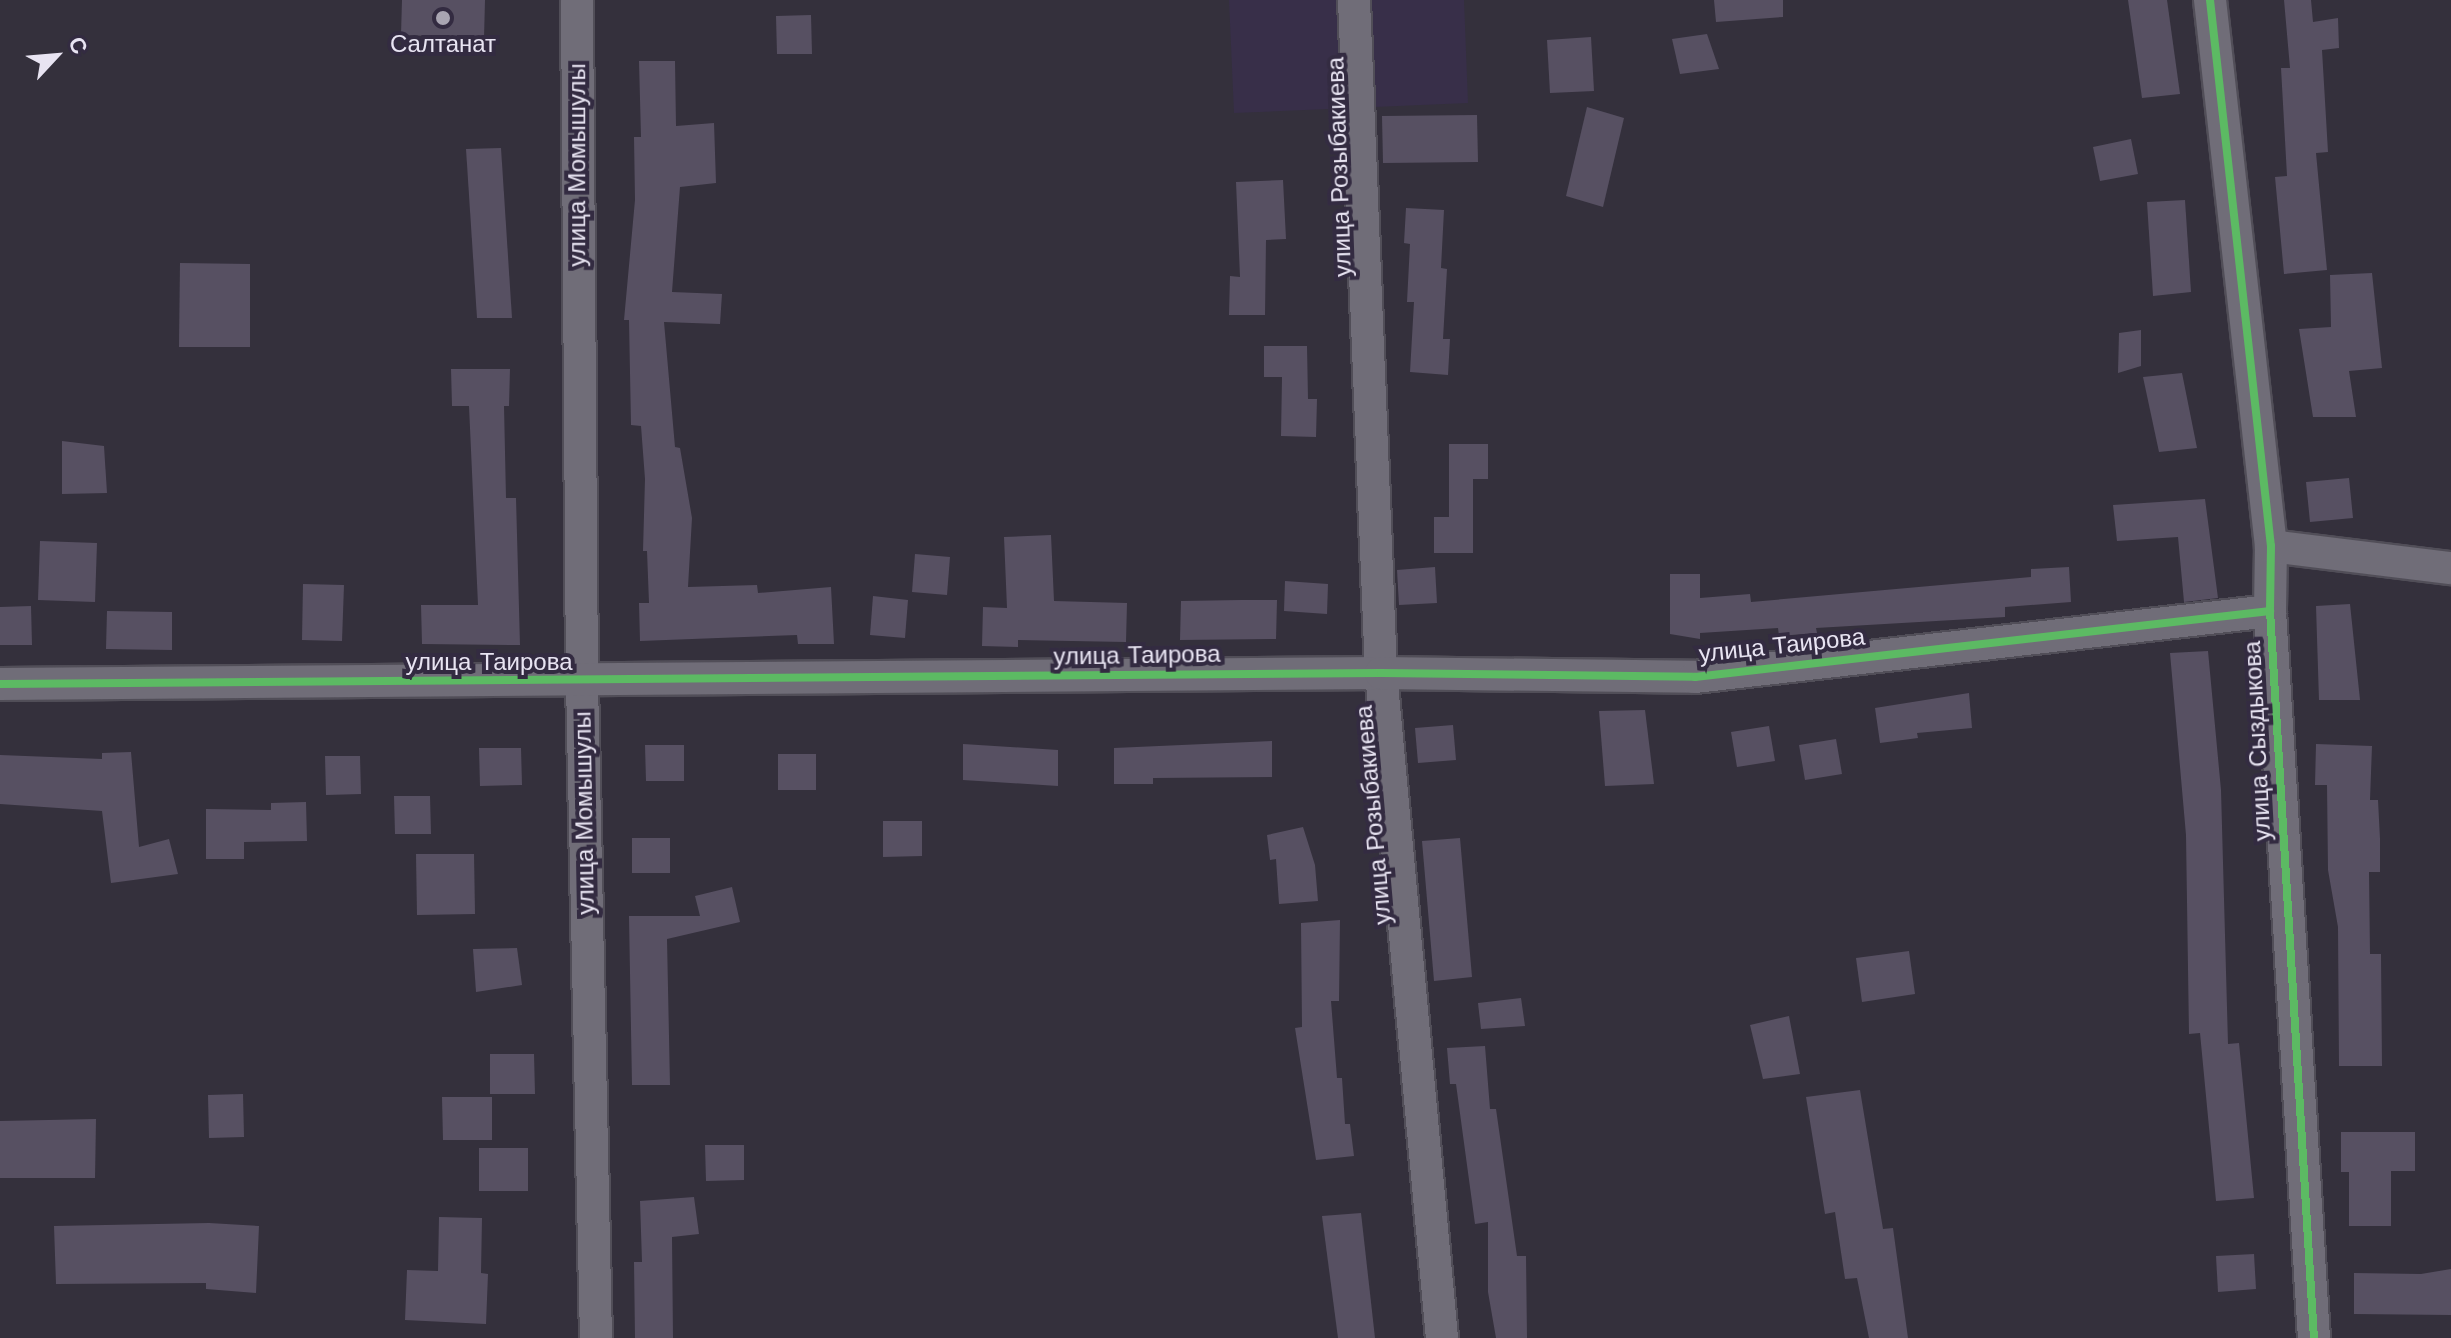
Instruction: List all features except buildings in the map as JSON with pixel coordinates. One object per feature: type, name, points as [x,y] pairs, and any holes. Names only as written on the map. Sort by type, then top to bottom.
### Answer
[{"type":"street","name":"улица Момышулы","points":[[577,0],[582,682],[596,1338]]},
{"type":"street","name":"улица Розыбакиева","points":[[1354,0],[1381,673],[1442,1338]]},
{"type":"street","name":"улица Сыздыкова","points":[[2210,0],[2271,546],[2270,611],[2314,1338]]},
{"type":"street","points":[[2271,546],[2451,568]]},
{"type":"street","name":"улица Таирова","points":[[0,684],[582,682],[1381,673],[1695,677],[2270,611]]},
{"type":"shaded area","points":[[1229,0],[1464,0],[1468,103],[1234,113]]},
{"type":"cycle path","points":[[2210,0],[2271,546],[2270,611],[2314,1338]]},
{"type":"cycle path","points":[[0,684],[1381,673],[1695,677],[2270,611]]},
{"type":"place","name":"Салтанат","points":[[443,18]]}]
